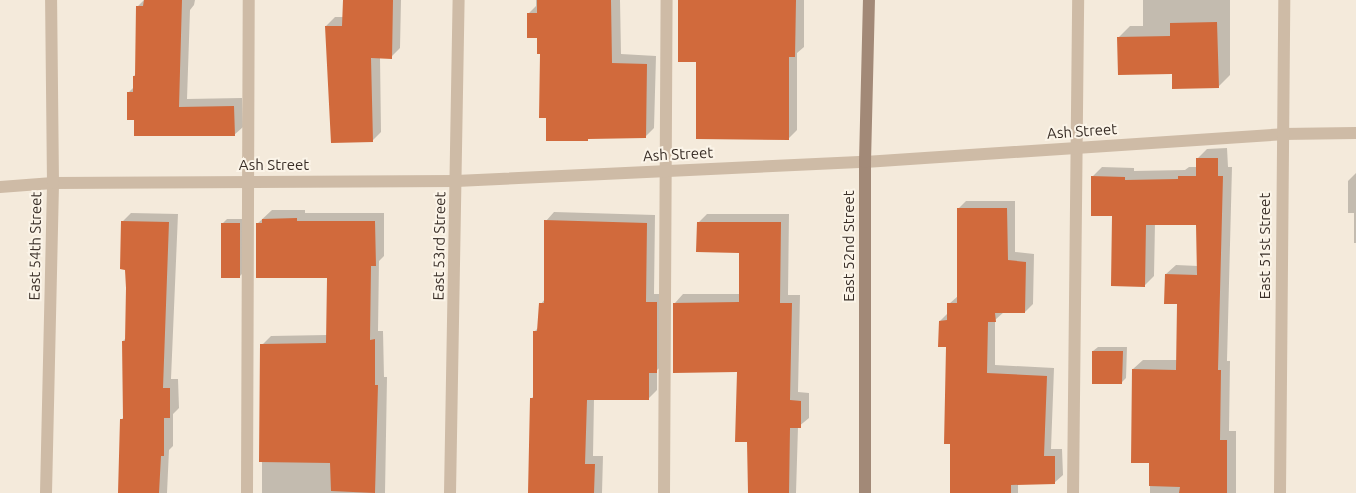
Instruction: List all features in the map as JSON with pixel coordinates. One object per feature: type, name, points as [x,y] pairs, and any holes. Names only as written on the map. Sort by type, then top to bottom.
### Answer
[{"type":"main road","name":"East 52nd Street","points":[[865,493],[865,162],[869,0]]},
{"type":"street","name":"East 54th Street","points":[[46,493],[53,183],[52,0]]},
{"type":"street","points":[[247,493],[249,0]]},
{"type":"street","name":"East 53rd Street","points":[[450,493],[460,0]]},
{"type":"street","points":[[664,493],[667,0]]},
{"type":"street","points":[[1073,493],[1078,0]]},
{"type":"street","name":"East 51st Street","points":[[1280,493],[1284,0]]},
{"type":"street","name":"Ash Street","points":[[0,187],[53,183],[456,181],[865,162],[1282,134],[1356,133]]},
{"type":"building","points":[[144,0],[182,0],[179,107],[234,106],[235,136],[134,136],[134,120],[127,120],[127,92],[133,92],[133,76],[135,76],[136,6],[143,6]]},
{"type":"building","points":[[343,0],[393,0],[392,59],[371,58],[373,142],[331,143],[325,26],[342,26]]},
{"type":"building","points":[[537,0],[611,0],[612,63],[647,64],[646,138],[546,141],[546,118],[539,118],[540,54],[537,54],[537,38],[527,38],[527,13],[537,13]]},
{"type":"building","points":[[678,0],[796,0],[795,57],[789,57],[789,140],[696,139],[696,62],[678,62]]},
{"type":"building","points":[[1217,22],[1219,88],[1172,89],[1172,74],[1118,75],[1117,37],[1170,36],[1170,23]]},
{"type":"building","points":[[1196,158],[1218,158],[1218,176],[1223,176],[1218,370],[1221,370],[1220,440],[1227,440],[1227,493],[1179,493],[1180,487],[1149,486],[1149,463],[1131,463],[1132,369],[1176,370],[1177,304],[1164,304],[1165,274],[1197,275],[1196,225],[1146,225],[1145,287],[1111,286],[1112,216],[1091,216],[1091,176],[1125,177],[1125,180],[1178,179],[1178,176],[1196,176]]},
{"type":"building","points":[[957,208],[1007,208],[1008,260],[1026,262],[1025,313],[995,313],[996,322],[988,322],[987,373],[1047,376],[1044,456],[1055,456],[1055,484],[1011,485],[1011,493],[950,493],[950,444],[944,444],[946,347],[938,347],[939,321],[947,320],[947,303],[957,303]]},
{"type":"building","points":[[297,218],[297,221],[375,221],[376,266],[371,266],[370,340],[375,339],[375,385],[378,385],[375,493],[331,491],[330,463],[259,462],[260,344],[326,343],[327,278],[256,278],[256,223],[262,223],[262,219]]},
{"type":"building","points":[[544,220],[647,223],[646,302],[657,302],[657,373],[649,373],[649,400],[587,400],[585,464],[595,464],[594,493],[528,493],[530,398],[533,398],[533,331],[537,331],[539,303],[544,303]]},
{"type":"building","points":[[121,221],[169,222],[163,388],[170,388],[170,418],[164,418],[164,456],[161,456],[159,493],[118,493],[120,419],[123,419],[122,341],[125,341],[126,288],[125,270],[120,269]]},
{"type":"building","points":[[697,222],[781,222],[780,303],[792,303],[790,400],[801,401],[801,428],[790,428],[789,493],[748,493],[747,442],[735,442],[737,372],[673,373],[673,303],[739,302],[739,253],[696,252]]},
{"type":"building","points":[[221,223],[240,223],[240,278],[221,278]]},
{"type":"building","points":[[1092,351],[1123,351],[1122,384],[1092,384]]}]
